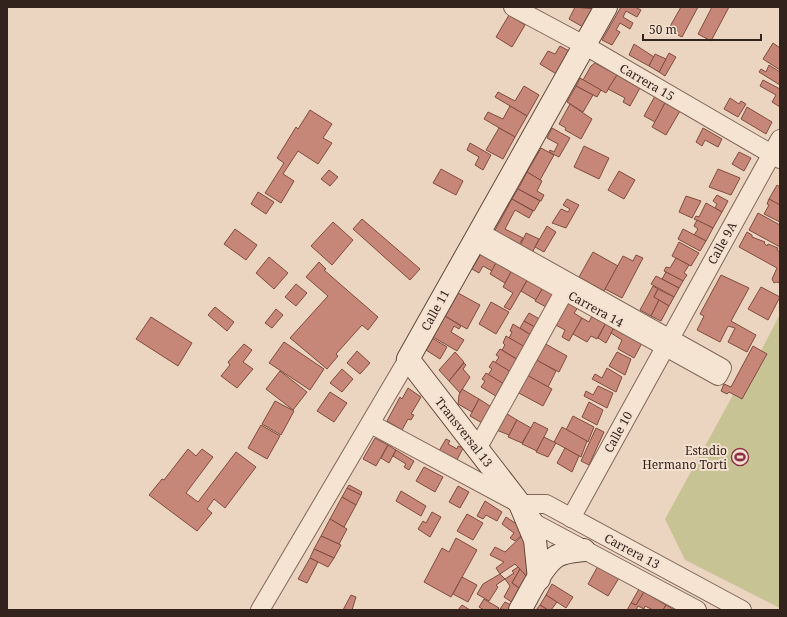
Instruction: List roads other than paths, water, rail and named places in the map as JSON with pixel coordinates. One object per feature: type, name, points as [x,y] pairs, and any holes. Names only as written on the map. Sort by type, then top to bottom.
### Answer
[{"type":"street","name":"Carrera 15","points":[[513,7],[777,151]]},
{"type":"street","name":"Calle 11","points":[[260,610],[408,359],[606,7]]},
{"type":"street","name":"Calle 9A","points":[[667,343],[777,151]]},
{"type":"street","name":"Carrera 14","points":[[477,236],[667,343],[718,376]]},
{"type":"street","points":[[477,449],[567,287]]},
{"type":"street","name":"Calle 10","points":[[571,518],[667,343]]},
{"type":"street","name":"Transversal 13","points":[[408,359],[520,504]]},
{"type":"street","name":"Carrera 13","points":[[370,424],[520,504],[536,524],[697,610]]},
{"type":"street","points":[[520,504],[535,540],[539,579]]},
{"type":"street","name":"Carrera 13","points":[[520,504],[546,504],[742,610]]},
{"type":"street","points":[[520,610],[546,566],[557,557],[570,551],[584,550]]},
{"type":"place","name":"Estadio Hermano Torti","points":[[740,457]]}]
